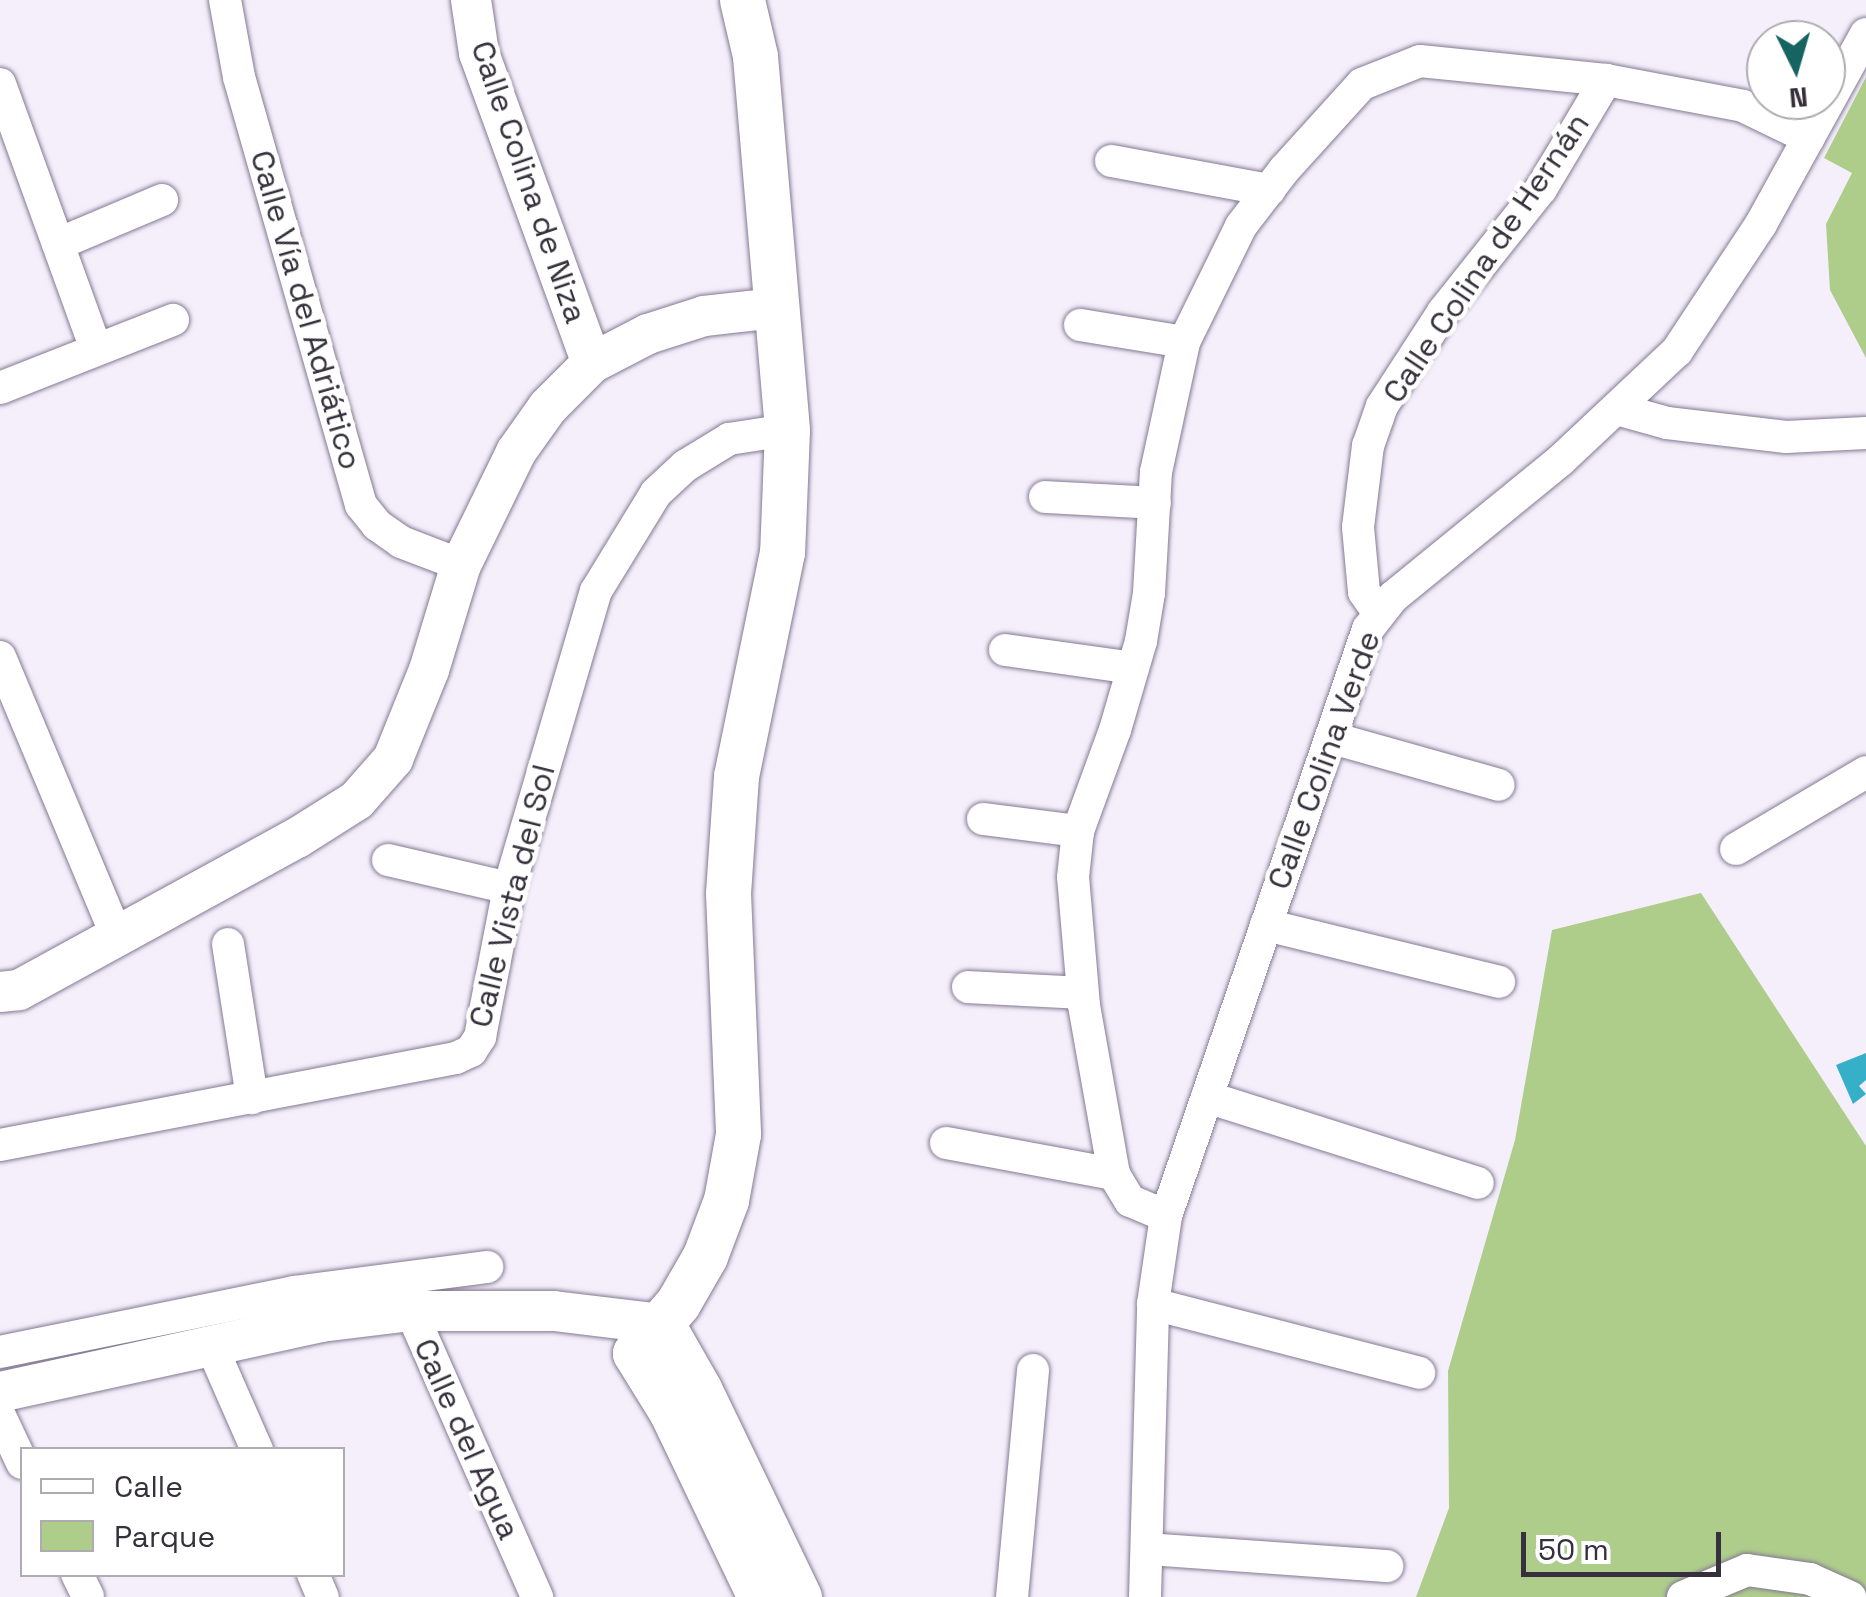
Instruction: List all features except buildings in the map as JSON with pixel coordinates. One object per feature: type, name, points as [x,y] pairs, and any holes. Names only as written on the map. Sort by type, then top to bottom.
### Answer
[{"type":"main road","points":[[638,1332],[705,1256],[726,1200],[738,1134],[729,873],[736,776],[782,552],[787,430],[755,56],[765,0]]},
{"type":"main road","points":[[638,1332],[671,1411],[760,1597]]},
{"type":"main road","points":[[638,1332],[699,1388],[798,1597]]},
{"type":"street","name":"Calle Vía del Adriático","points":[[225,0],[239,78],[361,505],[376,524],[401,542],[460,565]]},
{"type":"street","name":"Calle Colina de Niza","points":[[471,0],[479,53],[592,363]]},
{"type":"street","name":"Calle Colina Verde","points":[[1145,1597],[1153,1304],[1166,1216],[1368,628],[1378,612],[1617,410],[1677,351],[1716,297],[1866,34]]},
{"type":"street","points":[[1166,1216],[1130,1201],[1114,1174],[1082,993],[1072,877],[1078,831],[1133,668],[1149,593],[1156,472],[1184,342],[1241,226],[1362,84],[1420,61],[1606,80],[1744,106],[1809,138]]},
{"type":"street","name":"Calle Colina de Hernán","points":[[1378,612],[1364,592],[1358,565],[1358,528],[1368,446],[1382,406],[1444,312],[1541,189],[1606,80]]},
{"type":"street","points":[[0,84],[96,350]]},
{"type":"street","points":[[1111,161],[1268,190]]},
{"type":"street","points":[[58,244],[162,200]]},
{"type":"street","points":[[0,992],[19,990],[298,838],[358,800],[393,759],[429,670],[460,565],[516,452],[548,407],[592,363],[648,334],[704,316],[777,308]]},
{"type":"street","points":[[0,388],[173,320]]},
{"type":"street","points":[[1080,325],[1184,342]]},
{"type":"street","points":[[1617,410],[1667,423],[1786,437],[1866,432]]},
{"type":"street","name":"Calle Vista del Sol","points":[[0,1145],[456,1058],[471,1051],[480,1037],[508,888],[581,630],[596,591],[656,493],[685,466],[729,439],[787,430]]},
{"type":"street","points":[[1044,496],[1155,504]]},
{"type":"street","points":[[1005,650],[1133,668]]},
{"type":"street","points":[[0,657],[117,937]]},
{"type":"street","points":[[1332,738],[1498,785]]},
{"type":"street","points":[[1736,849],[1866,772]]},
{"type":"street","points":[[983,819],[1078,831]]},
{"type":"street","points":[[388,860],[508,888]]},
{"type":"street","points":[[1266,925],[1500,982]]},
{"type":"street","points":[[228,944],[252,1098]]},
{"type":"street","points":[[968,987],[1082,993]]},
{"type":"street","points":[[1208,1097],[1478,1183]]},
{"type":"street","points":[[946,1143],[1114,1174]]},
{"type":"street","points":[[0,1392],[321,1322],[487,1267]]},
{"type":"street","points":[[0,1352],[276,1296],[407,1295],[554,1311],[638,1332]]},
{"type":"street","name":"Calle del Agua","points":[[407,1295],[537,1597]]},
{"type":"street","points":[[1153,1304],[1420,1374]]},
{"type":"street","points":[[210,1345],[256,1447]]},
{"type":"street","points":[[1012,1597],[1032,1370]]},
{"type":"street","points":[[0,1416],[20,1458]]},
{"type":"street","points":[[1148,1549],[1387,1566]]},
{"type":"street","points":[[1683,1597],[1748,1570],[1810,1579],[1850,1597]]},
{"type":"green space","points":[[1866,77],[1866,358],[1830,290],[1826,224],[1852,173],[1824,158]]},
{"type":"green space","points":[[1701,893],[1866,1146],[1866,1597],[1416,1597],[1449,1508],[1448,1371],[1515,1140],[1552,930]]},
{"type":"water","points":[[1866,1053],[1866,1080],[1859,1086],[1866,1094],[1853,1104],[1836,1065]]}]
